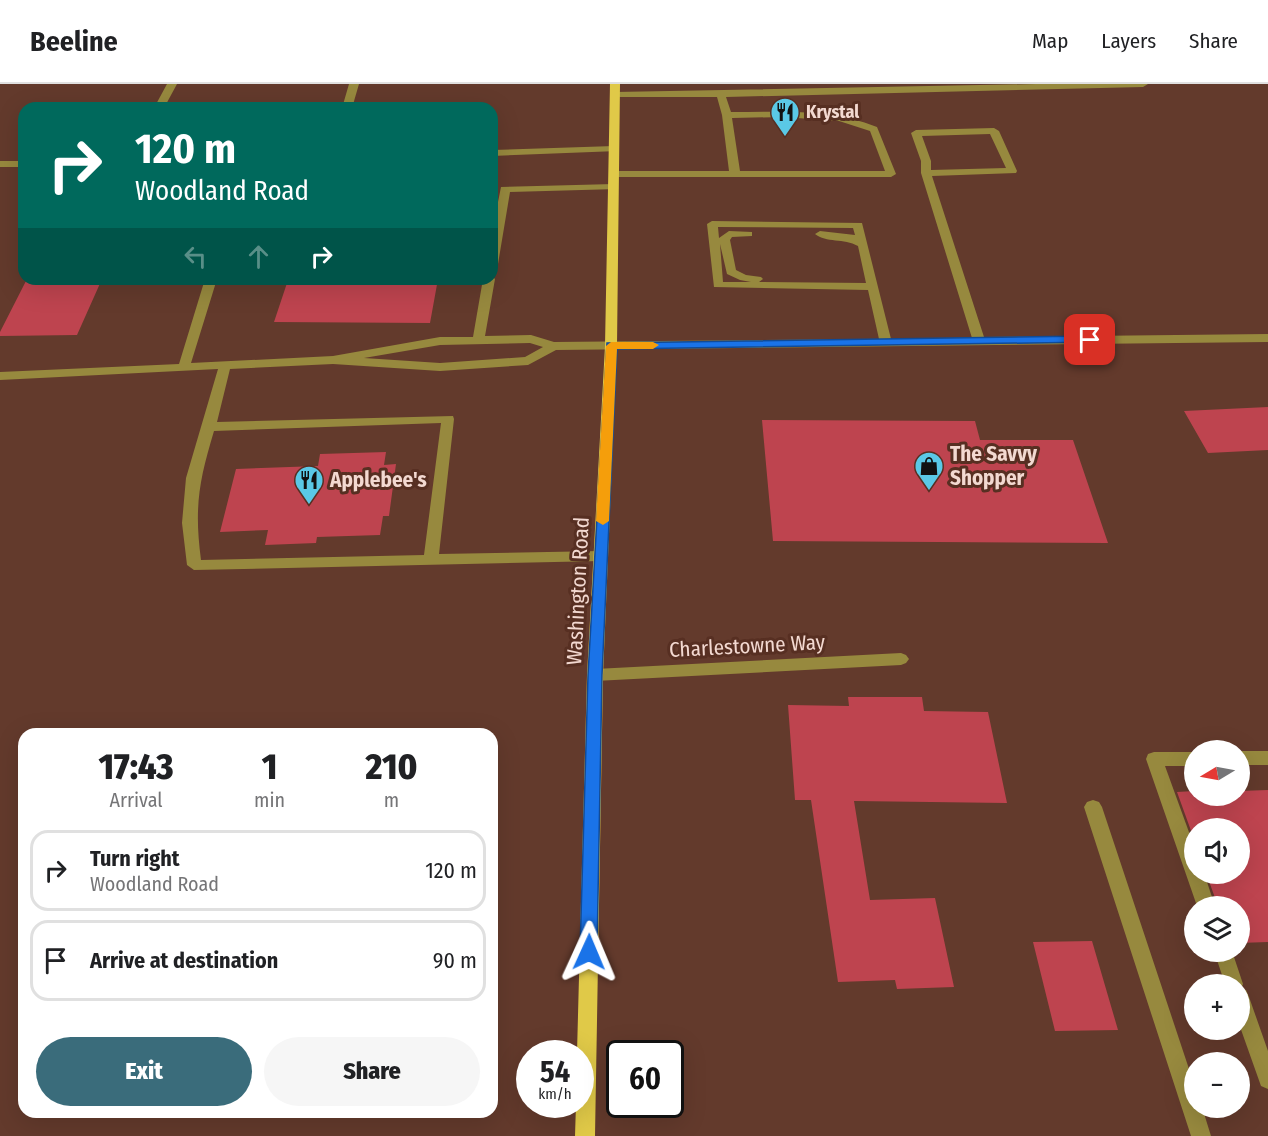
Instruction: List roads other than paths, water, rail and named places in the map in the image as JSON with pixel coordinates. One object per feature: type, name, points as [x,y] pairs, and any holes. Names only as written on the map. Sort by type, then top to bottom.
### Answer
[{"type":"main road","name":"Washington Road","points":[[585,1136],[595,675],[611,346],[615,90]]},
{"type":"street","points":[[162,102],[172,84]]},
{"type":"street","points":[[349,102],[354,84]]},
{"type":"street","points":[[615,90],[721,95],[1143,84]]},
{"type":"street","points":[[721,95],[727,115],[735,174]]},
{"type":"street","points":[[498,229],[505,189],[735,174],[891,174],[874,129],[855,120],[832,117],[727,115]]},
{"type":"street","points":[[926,173],[1012,171],[994,131],[916,133],[926,161],[926,173],[979,341]]},
{"type":"street","points":[[498,153],[614,150]]},
{"type":"street","points":[[0,164],[18,164]]},
{"type":"street","points":[[873,287],[718,285],[712,224],[858,225],[863,245],[873,287],[886,342]]},
{"type":"street","points":[[858,287],[847,280],[744,278],[731,272],[724,238],[729,234],[837,235],[852,238],[863,245]]},
{"type":"street","points":[[184,367],[209,285]]},
{"type":"street","points":[[479,339],[488,285]]},
{"type":"street","points":[[333,360],[440,341],[479,339],[531,339],[553,346],[611,346],[1268,338]]},
{"type":"street","points":[[0,376],[333,360],[440,367],[528,361],[553,346]]},
{"type":"street","points":[[225,365],[193,478],[189,523],[194,565],[601,556]]},
{"type":"street","points":[[209,426],[448,419],[431,560]]},
{"type":"street","name":"Charlestowne Way","points":[[595,675],[901,659]]},
{"type":"street","points":[[1250,758],[1268,758]]},
{"type":"street","points":[[1184,759],[1154,759],[1184,844]]},
{"type":"street","points":[[1094,807],[1201,1136]]},
{"type":"street","points":[[1250,1028],[1268,1079]]},
{"type":"place","name":"Krystal","points":[[785,138]]},
{"type":"place","name":"The Savvy Shopper","points":[[929,492]]},
{"type":"place","name":"Applebee's","points":[[309,506]]}]
